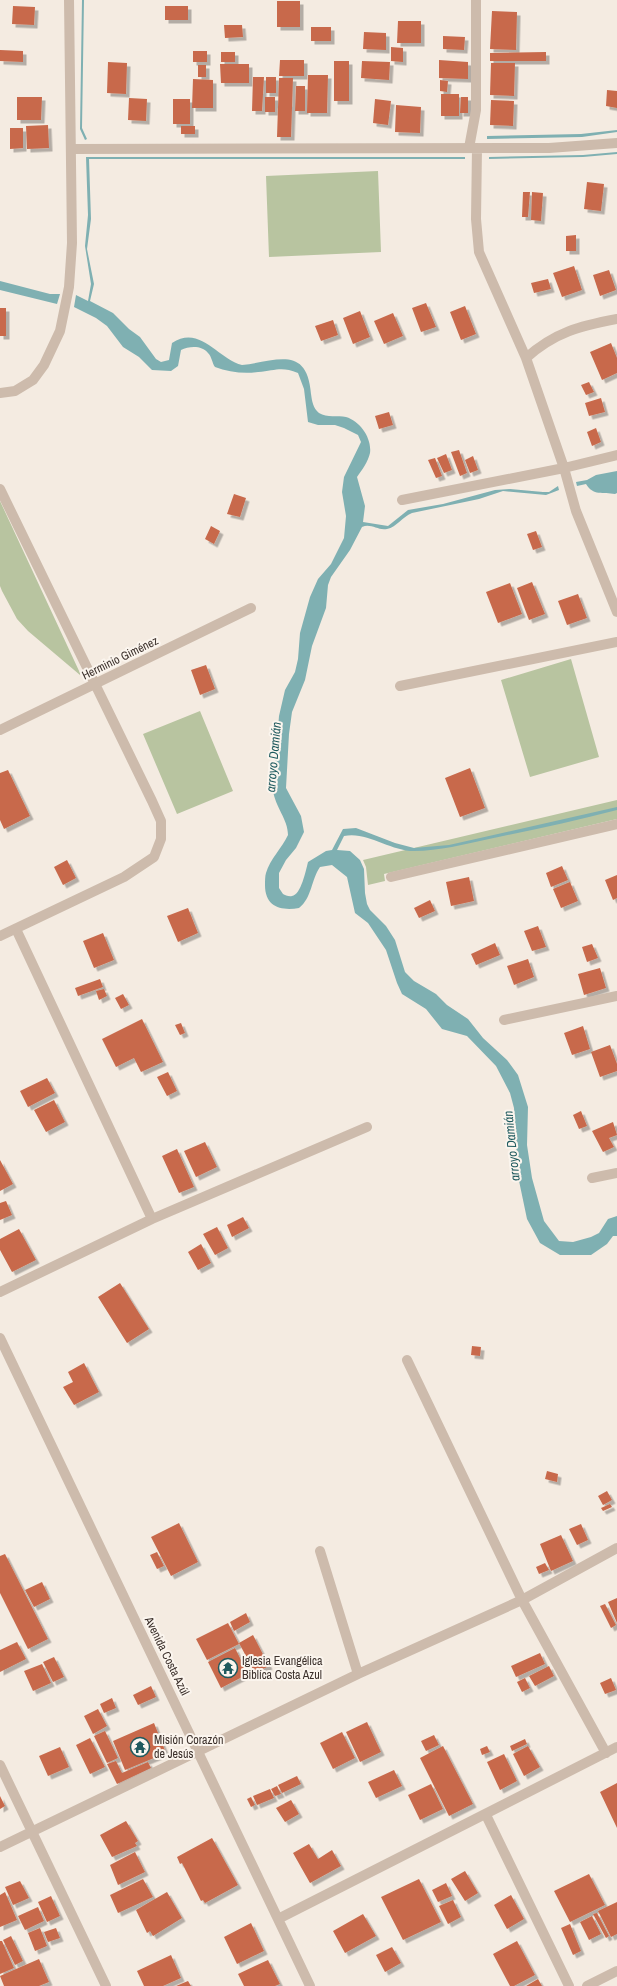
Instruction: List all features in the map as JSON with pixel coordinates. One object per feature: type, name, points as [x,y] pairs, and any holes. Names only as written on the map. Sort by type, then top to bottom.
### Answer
[{"type":"street","points":[[0,393],[15,390],[33,380],[44,365],[60,331],[69,287],[72,243],[69,0]]},
{"type":"street","points":[[476,0],[476,110],[473,148],[479,252],[526,358],[564,468],[576,511],[617,612]]},
{"type":"street","points":[[71,149],[549,148],[617,143]]},
{"type":"street","points":[[526,358],[550,339],[577,328],[617,319]]},
{"type":"street","points":[[402,500],[564,468],[617,455]]},
{"type":"street","points":[[0,489],[96,684],[161,821],[161,839],[154,857],[124,877],[0,936]]},
{"type":"street","name":"Herminio Giménez","points":[[0,730],[251,608]]},
{"type":"street","points":[[400,686],[617,642]]},
{"type":"street","points":[[391,877],[617,824]]},
{"type":"street","points":[[16,929],[152,1219]]},
{"type":"street","points":[[504,1020],[617,996]]},
{"type":"street","points":[[0,1292],[152,1219],[368,1127]]},
{"type":"street","points":[[592,1178],[617,1173]]},
{"type":"street","name":"Avenida Costa Azúl","points":[[0,1338],[310,1986]]},
{"type":"street","points":[[407,1360],[522,1600],[606,1753]]},
{"type":"street","points":[[0,1847],[358,1674],[522,1600],[617,1548]]},
{"type":"street","points":[[320,1551],[358,1674]]},
{"type":"street","points":[[278,1919],[486,1815],[617,1747]]},
{"type":"street","points":[[0,1765],[106,1986]]},
{"type":"street","points":[[486,1815],[568,1986]]},
{"type":"street","points":[[587,1986],[617,1971]]},
{"type":"green space","points":[[378,171],[381,252],[269,257],[266,176]]},
{"type":"green space","points":[[0,501],[80,675],[28,631],[17,619],[2,591],[0,586]]},
{"type":"green space","points":[[571,659],[599,757],[530,777],[501,680]]},
{"type":"green space","points":[[200,711],[233,791],[177,814],[143,734]]},
{"type":"green space","points":[[617,800],[617,819],[384,874],[385,881],[368,885],[366,867],[363,860]]},
{"type":"water","points":[[82,0],[84,0],[82,128],[87,139],[85,140],[80,129]]},
{"type":"water","points":[[617,130],[617,132],[582,137],[487,139],[487,136],[581,134]]},
{"type":"water","points":[[617,152],[617,154],[583,157],[489,159],[489,157],[583,155]]},
{"type":"water","points":[[86,157],[465,157],[465,159],[89,159],[91,219],[87,249],[94,284],[90,301],[113,313],[129,329],[140,337],[156,359],[161,362],[169,360],[172,343],[182,338],[191,338],[200,340],[233,362],[242,365],[278,359],[297,362],[303,368],[308,379],[312,402],[317,411],[322,415],[343,416],[351,419],[360,426],[367,436],[370,453],[363,469],[357,477],[365,506],[363,522],[388,526],[408,510],[443,504],[495,490],[510,489],[549,492],[558,486],[559,490],[546,495],[503,491],[479,499],[412,513],[391,528],[387,529],[368,526],[362,527],[350,550],[331,577],[328,585],[326,608],[312,646],[305,680],[292,712],[289,734],[286,788],[301,816],[304,832],[296,848],[286,860],[279,873],[279,888],[283,894],[291,896],[295,895],[303,882],[308,862],[326,851],[332,850],[343,829],[356,828],[395,843],[414,848],[449,845],[617,807],[617,810],[585,818],[442,849],[423,851],[405,850],[361,836],[353,835],[344,836],[337,850],[350,851],[360,860],[364,869],[367,904],[370,910],[386,926],[395,940],[405,972],[414,981],[436,994],[447,1005],[468,1019],[483,1038],[507,1060],[518,1075],[528,1107],[527,1145],[532,1178],[544,1221],[559,1241],[573,1242],[591,1237],[599,1233],[608,1219],[617,1216],[617,1236],[613,1236],[607,1244],[591,1255],[560,1255],[540,1243],[527,1219],[518,1176],[514,1108],[510,1093],[496,1066],[467,1036],[442,1029],[426,1009],[402,994],[386,950],[368,923],[355,913],[347,877],[332,865],[320,867],[309,894],[299,908],[280,908],[271,903],[268,898],[265,885],[266,873],[270,863],[288,835],[286,824],[276,802],[273,790],[279,716],[285,690],[295,672],[298,659],[300,633],[310,597],[318,579],[331,564],[344,538],[346,516],[342,492],[344,477],[361,442],[358,435],[344,428],[335,425],[318,425],[308,422],[304,389],[298,373],[282,369],[253,373],[225,370],[215,367],[210,356],[205,350],[199,347],[181,350],[178,366],[171,371],[152,370],[139,357],[123,347],[107,326],[96,318],[74,307],[76,295],[88,301],[91,284],[85,246],[88,215]]},
{"type":"water","points":[[0,281],[50,294],[60,294],[57,304],[0,290]]},
{"type":"water","points":[[617,471],[617,493],[615,494],[595,492],[586,484],[577,486],[576,482],[587,480],[596,475]]},
{"type":"building","points":[[277,1],[300,1],[300,27],[277,27]]},
{"type":"building","points":[[13,6],[35,7],[34,25],[12,24]]},
{"type":"building","points":[[165,6],[188,6],[188,20],[165,20]]},
{"type":"building","points":[[492,11],[517,12],[516,50],[490,49]]},
{"type":"building","points":[[398,21],[421,21],[421,43],[397,43]]},
{"type":"building","points":[[224,25],[242,25],[243,37],[225,38]]},
{"type":"building","points":[[311,27],[331,27],[331,41],[311,41]]},
{"type":"building","points":[[364,32],[386,33],[386,50],[363,49]]},
{"type":"building","points":[[443,36],[465,37],[464,50],[443,49]]},
{"type":"building","points":[[391,47],[403,48],[403,62],[391,61]]},
{"type":"building","points":[[0,50],[23,51],[23,62],[0,61]]},
{"type":"building","points":[[193,51],[207,51],[207,62],[193,62]]},
{"type":"building","points":[[221,52],[235,52],[235,62],[221,62]]},
{"type":"building","points":[[546,52],[546,61],[490,61],[490,53]]},
{"type":"building","points":[[280,60],[304,60],[304,76],[279,76]]},
{"type":"building","points":[[439,60],[468,62],[468,79],[439,78]]},
{"type":"building","points":[[334,61],[349,61],[349,101],[334,101]]},
{"type":"building","points":[[362,61],[390,62],[389,80],[361,78]]},
{"type":"building","points":[[108,62],[127,63],[126,94],[107,93]]},
{"type":"building","points":[[491,63],[515,63],[514,96],[490,95]]},
{"type":"building","points":[[220,64],[249,64],[249,83],[221,83]]},
{"type":"building","points":[[198,65],[206,65],[206,77],[198,77]]},
{"type":"building","points":[[308,75],[328,75],[327,113],[307,113]]},
{"type":"building","points":[[253,77],[264,77],[262,111],[252,111]]},
{"type":"building","points":[[266,77],[276,77],[276,93],[266,93]]},
{"type":"building","points":[[279,78],[293,78],[291,137],[277,137]]},
{"type":"building","points":[[193,79],[213,80],[213,108],[192,108]]},
{"type":"building","points":[[440,80],[448,81],[447,92],[440,91]]},
{"type":"building","points":[[296,86],[305,86],[305,111],[295,111]]},
{"type":"building","points":[[607,90],[617,91],[617,108],[606,106]]},
{"type":"building","points":[[441,94],[459,94],[459,116],[441,116]]},
{"type":"building","points":[[17,97],[42,97],[41,120],[17,120]]},
{"type":"building","points":[[265,97],[275,97],[275,112],[265,112]]},
{"type":"building","points":[[461,97],[468,97],[468,113],[460,113]]},
{"type":"building","points":[[129,98],[147,99],[146,121],[128,120]]},
{"type":"building","points":[[173,99],[190,99],[190,124],[173,124]]},
{"type":"building","points":[[375,99],[391,101],[388,125],[373,123]]},
{"type":"building","points":[[491,100],[514,101],[513,126],[490,125]]},
{"type":"building","points":[[396,105],[421,107],[420,133],[395,132]]},
{"type":"building","points":[[48,125],[49,148],[27,149],[26,126]]},
{"type":"building","points":[[181,126],[195,126],[195,134],[181,134]]},
{"type":"building","points":[[10,128],[23,128],[23,148],[10,149]]},
{"type":"building","points":[[587,182],[604,184],[601,211],[584,209]]},
{"type":"building","points":[[523,192],[530,192],[528,217],[522,217]]},
{"type":"building","points":[[532,192],[543,193],[541,221],[531,220]]},
{"type":"building","points":[[576,235],[576,251],[566,251],[566,236]]},
{"type":"building","points":[[574,266],[582,290],[562,297],[553,273]]},
{"type":"building","points":[[609,270],[616,290],[600,296],[593,275]]},
{"type":"building","points":[[548,279],[551,289],[534,293],[531,283]]},
{"type":"building","points":[[426,303],[436,327],[421,332],[412,308]]},
{"type":"building","points":[[465,306],[476,334],[461,340],[450,312]]},
{"type":"building","points":[[0,308],[6,308],[6,336],[0,336]]},
{"type":"building","points":[[360,311],[370,337],[353,344],[343,318]]},
{"type":"building","points":[[393,313],[403,336],[384,344],[374,321]]},
{"type":"building","points":[[333,320],[338,335],[321,341],[315,326]]},
{"type":"building","points":[[611,343],[617,358],[617,373],[602,380],[590,352]]},
{"type":"building","points":[[589,382],[594,392],[586,395],[581,385]]},
{"type":"building","points":[[601,398],[605,412],[589,416],[585,403]]},
{"type":"building","points":[[389,412],[393,425],[379,429],[375,416]]},
{"type":"building","points":[[596,428],[601,442],[592,446],[587,432]]},
{"type":"building","points":[[459,450],[467,473],[460,476],[451,452]]},
{"type":"building","points":[[446,454],[452,470],[444,473],[437,458]]},
{"type":"building","points":[[473,456],[478,470],[470,473],[465,460]]},
{"type":"building","points":[[435,458],[442,476],[436,478],[428,460]]},
{"type":"building","points":[[234,494],[246,498],[240,517],[227,514]]},
{"type":"building","points":[[211,526],[220,531],[214,544],[205,539]]},
{"type":"building","points":[[536,531],[542,547],[533,550],[527,534]]},
{"type":"building","points":[[532,582],[545,614],[529,620],[517,588]]},
{"type":"building","points":[[510,583],[522,614],[498,623],[486,592]]},
{"type":"building","points":[[578,594],[587,618],[567,625],[558,601]]},
{"type":"building","points":[[206,665],[215,689],[200,695],[191,670]]},
{"type":"building","points":[[470,768],[485,808],[460,817],[445,778]]},
{"type":"building","points":[[8,770],[30,816],[4,829],[0,820],[0,773]]},
{"type":"building","points":[[67,860],[76,878],[63,885],[54,867]]},
{"type":"building","points":[[562,866],[568,880],[551,887],[546,873]]},
{"type":"building","points":[[617,875],[617,898],[613,900],[605,880]]},
{"type":"building","points":[[469,877],[474,901],[451,906],[446,882]]},
{"type":"building","points":[[570,882],[578,901],[561,908],[553,889]]},
{"type":"building","points":[[430,900],[435,911],[419,918],[414,908]]},
{"type":"building","points":[[188,908],[198,933],[178,942],[167,916]]},
{"type":"building","points":[[538,926],[546,947],[532,951],[524,931]]},
{"type":"building","points":[[103,933],[114,960],[94,968],[83,941]]},
{"type":"building","points":[[495,943],[500,955],[476,965],[471,954]]},
{"type":"building","points":[[592,944],[598,958],[587,962],[582,947]]},
{"type":"building","points":[[528,959],[534,977],[514,985],[507,966]]},
{"type":"building","points":[[600,968],[606,988],[584,995],[578,974]]},
{"type":"building","points":[[100,979],[103,987],[78,996],[75,988]]},
{"type":"building","points":[[104,989],[107,996],[99,1000],[96,991]]},
{"type":"building","points":[[123,994],[129,1005],[121,1009],[115,998]]},
{"type":"building","points":[[142,1019],[163,1062],[141,1072],[134,1058],[116,1067],[102,1039]]},
{"type":"building","points":[[181,1023],[185,1033],[180,1035],[175,1025]]},
{"type":"building","points":[[583,1026],[590,1049],[572,1055],[564,1033]]},
{"type":"building","points":[[610,1045],[617,1064],[617,1071],[600,1077],[591,1052]]},
{"type":"building","points":[[168,1072],[177,1091],[167,1096],[157,1077]]},
{"type":"building","points":[[47,1078],[55,1093],[28,1107],[20,1091]]},
{"type":"building","points":[[54,1100],[65,1122],[46,1132],[34,1110]]},
{"type":"building","points":[[581,1111],[587,1126],[579,1129],[573,1115]]},
{"type":"building","points":[[613,1122],[617,1135],[609,1138],[614,1147],[603,1152],[592,1131]]},
{"type":"building","points":[[205,1142],[217,1167],[196,1177],[184,1151]]},
{"type":"building","points":[[177,1149],[194,1187],[179,1193],[162,1156]]},
{"type":"building","points":[[0,1160],[13,1184],[0,1191]]},
{"type":"building","points":[[6,1201],[12,1215],[0,1220],[0,1203]]},
{"type":"building","points":[[243,1217],[249,1228],[232,1237],[227,1225]]},
{"type":"building","points":[[217,1227],[228,1248],[215,1255],[203,1234]]},
{"type":"building","points":[[19,1229],[36,1260],[12,1272],[0,1250],[0,1239]]},
{"type":"building","points":[[201,1244],[211,1263],[198,1270],[188,1252]]},
{"type":"building","points":[[120,1283],[149,1329],[127,1343],[98,1297]]},
{"type":"building","points":[[472,1346],[481,1347],[480,1356],[471,1355]]},
{"type":"building","points":[[84,1363],[99,1392],[74,1405],[63,1387],[73,1382],[68,1372]]},
{"type":"building","points":[[547,1471],[558,1474],[557,1482],[545,1479]]},
{"type":"building","points":[[607,1491],[612,1500],[603,1505],[598,1496]]},
{"type":"building","points":[[610,1504],[612,1507],[603,1511],[601,1508]]},
{"type":"building","points":[[179,1523],[198,1562],[171,1576],[151,1537]]},
{"type":"building","points":[[581,1524],[588,1540],[577,1545],[569,1529]]},
{"type":"building","points":[[561,1535],[573,1561],[551,1571],[540,1544]]},
{"type":"building","points":[[157,1552],[164,1566],[157,1569],[150,1555]]},
{"type":"building","points":[[5,1554],[48,1639],[28,1649],[0,1593],[0,1556]]},
{"type":"building","points":[[545,1563],[549,1570],[539,1574],[536,1567]]},
{"type":"building","points":[[42,1582],[50,1599],[34,1607],[25,1590]]},
{"type":"building","points":[[617,1598],[617,1623],[608,1602]]},
{"type":"building","points":[[605,1604],[616,1625],[611,1628],[600,1606]]},
{"type":"building","points":[[246,1613],[250,1622],[234,1631],[230,1622]]},
{"type":"building","points":[[228,1623],[239,1644],[207,1660],[196,1639]]},
{"type":"building","points":[[253,1635],[269,1666],[255,1673],[239,1643]]},
{"type":"building","points":[[17,1642],[26,1659],[0,1672],[0,1650]]},
{"type":"building","name":"Iglesia Evangélica Biblíca Costa Azul","points":[[235,1648],[248,1674],[221,1688],[208,1662]]},
{"type":"building","points":[[540,1653],[545,1664],[516,1677],[511,1666]]},
{"type":"building","points":[[54,1657],[64,1677],[53,1682],[43,1662]]},
{"type":"building","points":[[42,1664],[51,1683],[33,1691],[24,1671]]},
{"type":"building","points":[[549,1666],[554,1676],[535,1686],[529,1676]]},
{"type":"building","points":[[525,1678],[530,1688],[522,1692],[517,1682]]},
{"type":"building","points":[[611,1678],[616,1690],[605,1694],[600,1683]]},
{"type":"building","points":[[151,1686],[156,1697],[138,1705],[133,1695]]},
{"type":"building","points":[[112,1698],[116,1708],[104,1713],[100,1704]]},
{"type":"building","points":[[98,1709],[107,1726],[93,1734],[84,1716]]},
{"type":"building","points":[[367,1722],[381,1752],[360,1762],[346,1732]]},
{"type":"building","name":"Misión Corazón de Jesús","points":[[154,1723],[166,1753],[125,1770],[113,1741]]},
{"type":"building","points":[[105,1731],[118,1758],[107,1763],[94,1736]]},
{"type":"building","points":[[342,1732],[355,1758],[333,1769],[320,1743]]},
{"type":"building","points":[[434,1735],[439,1745],[426,1751],[421,1741]]},
{"type":"building","points":[[90,1738],[105,1767],[90,1774],[76,1745]]},
{"type":"building","points":[[525,1739],[527,1744],[512,1751],[510,1746]]},
{"type":"building","points":[[443,1746],[473,1804],[449,1816],[420,1758]]},
{"type":"building","points":[[487,1746],[490,1752],[482,1755],[480,1749]]},
{"type":"building","points":[[528,1746],[540,1767],[524,1776],[513,1754]]},
{"type":"building","points":[[60,1747],[69,1767],[48,1776],[39,1756]]},
{"type":"building","points":[[504,1754],[517,1781],[500,1790],[487,1762]]},
{"type":"building","points":[[116,1761],[122,1773],[148,1762],[151,1768],[117,1784],[107,1764]]},
{"type":"building","points":[[394,1770],[402,1786],[376,1798],[368,1782]]},
{"type":"building","points":[[297,1776],[301,1784],[282,1793],[278,1785]]},
{"type":"building","points":[[617,1783],[617,1828],[600,1792]]},
{"type":"building","points":[[431,1784],[443,1809],[420,1820],[408,1795]]},
{"type":"building","points":[[277,1786],[281,1794],[275,1796],[271,1789]]},
{"type":"building","points":[[270,1789],[274,1798],[257,1805],[253,1796]]},
{"type":"building","points":[[0,1796],[5,1806],[0,1809]]},
{"type":"building","points":[[251,1797],[255,1805],[251,1807],[247,1799]]},
{"type":"building","points":[[291,1800],[299,1814],[285,1822],[276,1808]]},
{"type":"building","points":[[126,1821],[138,1841],[135,1843],[137,1846],[112,1857],[100,1835]]},
{"type":"building","points":[[212,1838],[238,1885],[205,1903],[203,1900],[201,1901],[182,1863],[180,1864],[177,1857]]},
{"type":"building","points":[[309,1844],[318,1859],[332,1850],[341,1866],[310,1883],[293,1853]]},
{"type":"building","points":[[135,1852],[145,1872],[118,1885],[110,1865]]},
{"type":"building","points":[[465,1871],[478,1893],[465,1901],[451,1879]]},
{"type":"building","points":[[589,1874],[605,1905],[570,1922],[554,1891]]},
{"type":"building","points":[[143,1879],[153,1897],[118,1913],[110,1895]]},
{"type":"building","points":[[419,1879],[441,1922],[403,1940],[381,1897]]},
{"type":"building","points":[[20,1881],[29,1898],[13,1905],[5,1887]]},
{"type":"building","points":[[446,1883],[452,1896],[438,1902],[432,1890]]},
{"type":"building","points":[[5,1892],[17,1920],[0,1927],[0,1895]]},
{"type":"building","points":[[167,1892],[182,1918],[153,1936],[150,1931],[147,1933],[136,1910]]},
{"type":"building","points":[[511,1895],[524,1919],[507,1929],[494,1905]]},
{"type":"building","points":[[51,1896],[60,1916],[47,1922],[38,1902]]},
{"type":"building","points":[[453,1900],[461,1917],[448,1924],[439,1906]]},
{"type":"building","points":[[617,1902],[617,1934],[611,1937],[598,1911]]},
{"type":"building","points":[[38,1907],[44,1921],[25,1930],[18,1916]]},
{"type":"building","points":[[597,1913],[609,1936],[606,1938],[593,1914]]},
{"type":"building","points":[[363,1914],[376,1936],[345,1953],[333,1931]]},
{"type":"building","points":[[592,1916],[601,1934],[589,1940],[580,1922]]},
{"type":"building","points":[[251,1923],[264,1951],[237,1964],[224,1937]]},
{"type":"building","points":[[570,1924],[581,1951],[573,1955],[561,1928]]},
{"type":"building","points":[[40,1928],[47,1946],[35,1951],[28,1933]]},
{"type":"building","points":[[56,1928],[60,1938],[48,1942],[44,1932]]},
{"type":"building","points":[[11,1936],[23,1961],[15,1965],[3,1940]]},
{"type":"building","points":[[0,1941],[2,1941],[14,1968],[0,1974]]},
{"type":"building","points":[[517,1941],[535,1975],[514,1986],[510,1986],[493,1954]]},
{"type":"building","points":[[392,1947],[401,1963],[385,1972],[376,1955]]},
{"type":"building","points":[[171,1955],[181,1978],[163,1986],[144,1986],[137,1971]]},
{"type":"building","points":[[39,1959],[49,1982],[39,1986],[4,1986],[0,1976]]},
{"type":"building","points":[[268,1960],[280,1984],[275,1986],[244,1986],[238,1974]]},
{"type":"building","points":[[538,1979],[542,1986],[526,1986]]},
{"type":"building","points":[[188,1981],[191,1986],[176,1986]]},
{"type":"place","name":"Iglesia Evangélica Biblíca Costa Azul","points":[[228,1668]]},
{"type":"place","name":"Misión Corazón de Jesús","points":[[140,1747]]},
{"type":"water label","name":"arroyo Damián","points":[[273,757]]},
{"type":"water label","name":"arroyo Damián","points":[[511,1146]]}]
